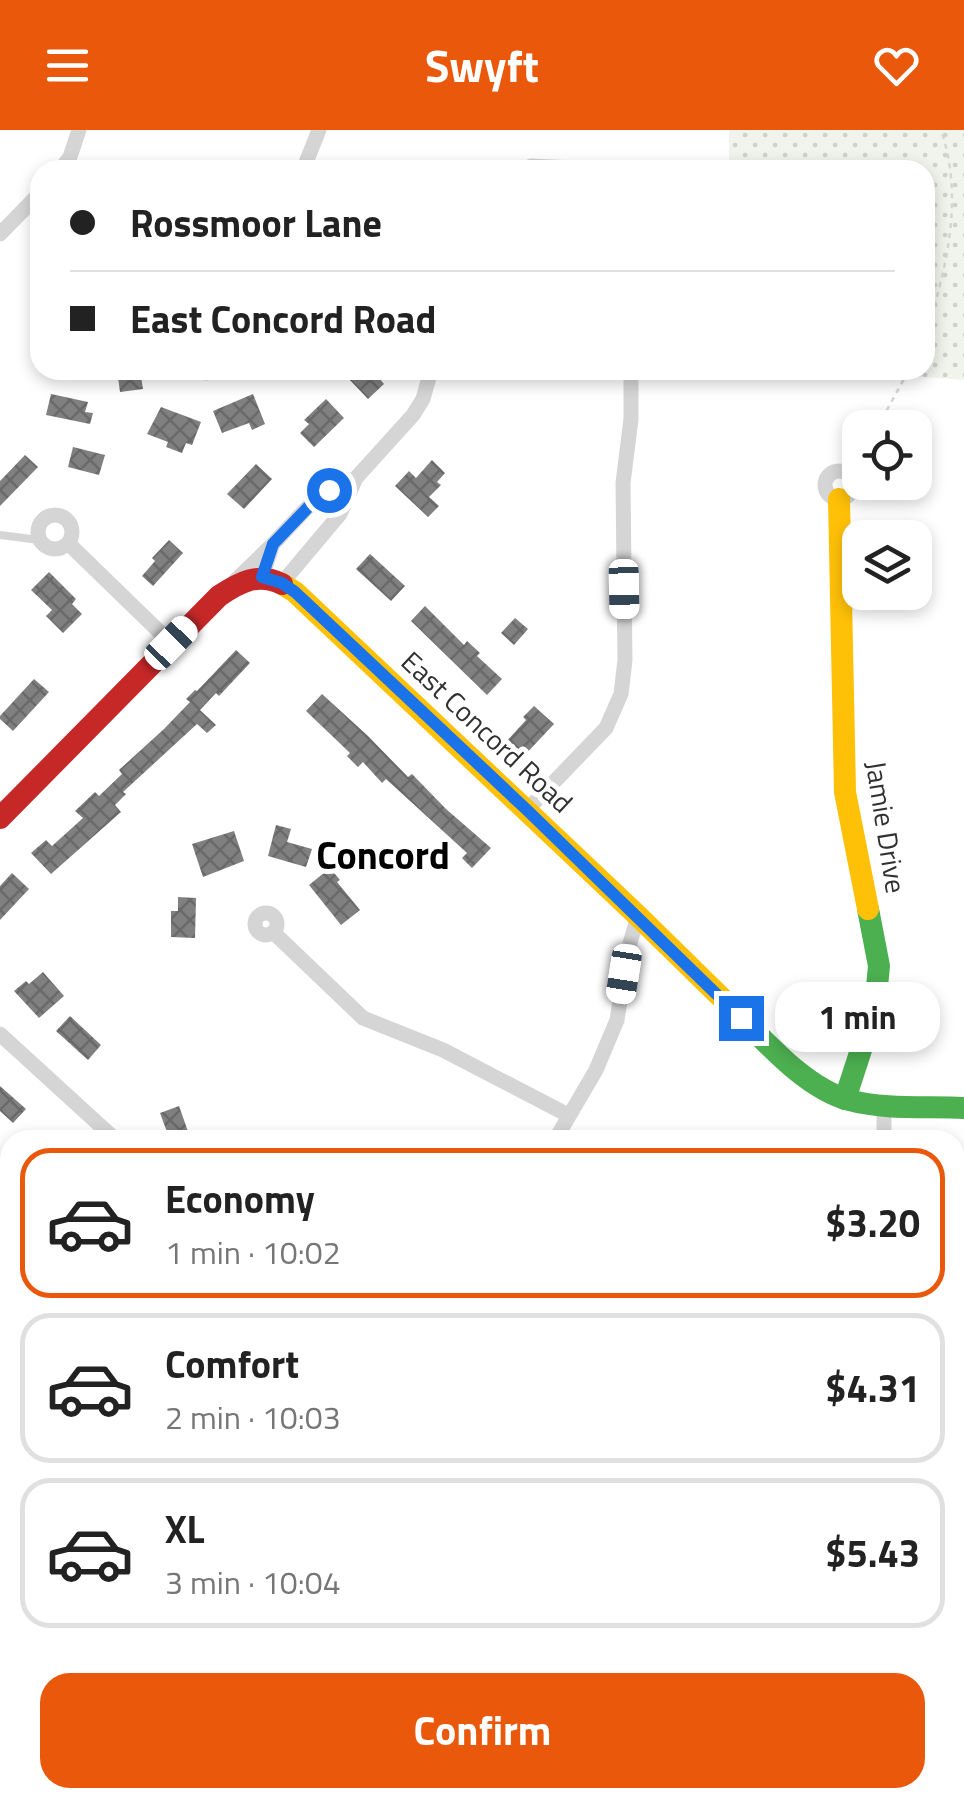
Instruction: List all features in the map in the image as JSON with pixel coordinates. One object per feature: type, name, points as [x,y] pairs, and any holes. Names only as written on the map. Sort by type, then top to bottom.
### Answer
[{"type":"street","points":[[68,160],[79,130]]},
{"type":"street","points":[[307,160],[318,130]]},
{"type":"street","points":[[0,234],[30,203]]},
{"type":"street","points":[[219,596],[251,578],[272,580],[340,514],[356,478],[413,415],[423,399],[428,380]]},
{"type":"street","points":[[527,810],[606,728],[621,694],[625,660],[622,483],[631,419],[631,380]]},
{"type":"street","points":[[840,499],[828,493],[826,480],[836,472],[842,474]]},
{"type":"street","points":[[0,818],[318,497],[356,478]]},
{"type":"street","name":"Jamie Drive","points":[[840,499],[845,792],[878,966],[875,1006],[846,1098]]},
{"type":"street","points":[[64,516],[73,526],[70,544],[60,550],[50,549],[39,540],[38,526],[44,518],[64,516]]},
{"type":"street","points":[[70,544],[171,643]]},
{"type":"street","points":[[272,580],[273,544]]},
{"type":"street","name":"East Concord Road","points":[[272,580],[527,810],[790,1064],[821,1088],[884,1106],[964,1108]]},
{"type":"street","points":[[560,1130],[596,1070],[617,1020],[628,950],[638,916]]},
{"type":"street","points":[[274,932],[364,1018],[444,1050],[568,1115]]},
{"type":"street","points":[[0,1034],[105,1130]]},
{"type":"street","points":[[884,1106],[884,1130]]},
{"type":"lane","points":[[0,535],[39,540]]},
{"type":"path","points":[[935,306],[950,233],[954,183],[940,130]]},
{"type":"path","points":[[887,410],[904,380]]},
{"type":"shaded area","points":[[729,130],[964,130],[964,380],[935,378],[935,160],[729,160]]},
{"type":"building","points":[[118,380],[142,380],[143,389],[120,392]]},
{"type":"building","points":[[350,380],[381,380],[384,384],[368,399]]},
{"type":"building","points":[[51,394],[88,402],[85,412],[93,413],[90,424],[46,415]]},
{"type":"building","points":[[253,394],[265,424],[252,430],[249,423],[222,433],[213,411]]},
{"type":"building","points":[[326,399],[344,418],[314,447],[300,433],[309,424],[304,420]]},
{"type":"building","points":[[161,407],[201,422],[192,445],[186,443],[182,453],[147,434]]},
{"type":"building","points":[[73,447],[105,455],[99,475],[68,467]]},
{"type":"building","points":[[25,455],[38,467],[0,506],[0,481]]},
{"type":"building","points":[[432,460],[445,473],[437,482],[441,485],[429,497],[439,506],[428,517],[395,486],[409,471],[416,478]]},
{"type":"building","points":[[256,464],[272,479],[244,509],[227,494]]},
{"type":"building","points":[[169,540],[183,553],[153,586],[142,576]]},
{"type":"building","points":[[370,554],[405,586],[391,601],[356,569]]},
{"type":"building","points":[[49,572],[76,599],[72,604],[82,614],[63,633],[46,616],[52,610],[31,590]]},
{"type":"building","points":[[425,606],[464,645],[467,641],[480,653],[477,656],[502,679],[487,695],[411,621]]},
{"type":"building","points":[[515,618],[528,629],[514,645],[501,633]]},
{"type":"building","points":[[236,650],[250,663],[200,710],[216,725],[207,733],[197,724],[123,792],[126,794],[115,805],[121,812],[51,874],[31,853],[46,840],[52,846],[83,818],[75,811],[95,792],[99,796],[122,774],[119,770],[164,729],[190,702],[186,699]]},
{"type":"building","points":[[34,679],[49,692],[13,731],[0,716]]},
{"type":"building","points":[[322,694],[408,777],[412,774],[491,848],[472,868],[462,858],[467,853],[386,779],[382,783],[363,762],[358,767],[347,756],[350,753],[306,711]]},
{"type":"building","points":[[534,706],[554,724],[523,757],[506,742]]},
{"type":"building","points":[[276,825],[291,829],[287,842],[312,849],[306,867],[268,856]]},
{"type":"building","points":[[234,831],[244,861],[203,877],[192,844]]},
{"type":"building","points":[[330,868],[360,910],[341,925],[309,885]]},
{"type":"building","points":[[12,873],[29,889],[0,920],[0,886]]},
{"type":"building","points":[[178,897],[196,898],[195,938],[171,937],[171,911],[178,911]]},
{"type":"building","points":[[43,972],[64,996],[39,1018],[14,991]]},
{"type":"building","points":[[70,1016],[101,1045],[88,1060],[56,1031]]},
{"type":"building","points":[[0,1086],[26,1109],[13,1123],[0,1111]]},
{"type":"building","points":[[179,1106],[187,1130],[166,1130],[160,1113]]},
{"type":"traffic: fast","points":[[845,1099],[875,1007],[879,966],[868,909]]},
{"type":"traffic: fast","points":[[734,1010],[801,1074],[833,1094],[877,1105],[964,1108]]},
{"type":"traffic: slow","points":[[839,499],[845,792],[868,909]]},
{"type":"traffic: slow","points":[[282,584],[295,592],[734,1010]]},
{"type":"traffic: jam","points":[[0,818],[219,596],[249,580],[282,584]]},
{"type":"district","name":"Concord","points":[[383,856]]},
{"type":"route","points":[[329,490],[273,544],[262,577],[295,592],[741,1018]]}]
